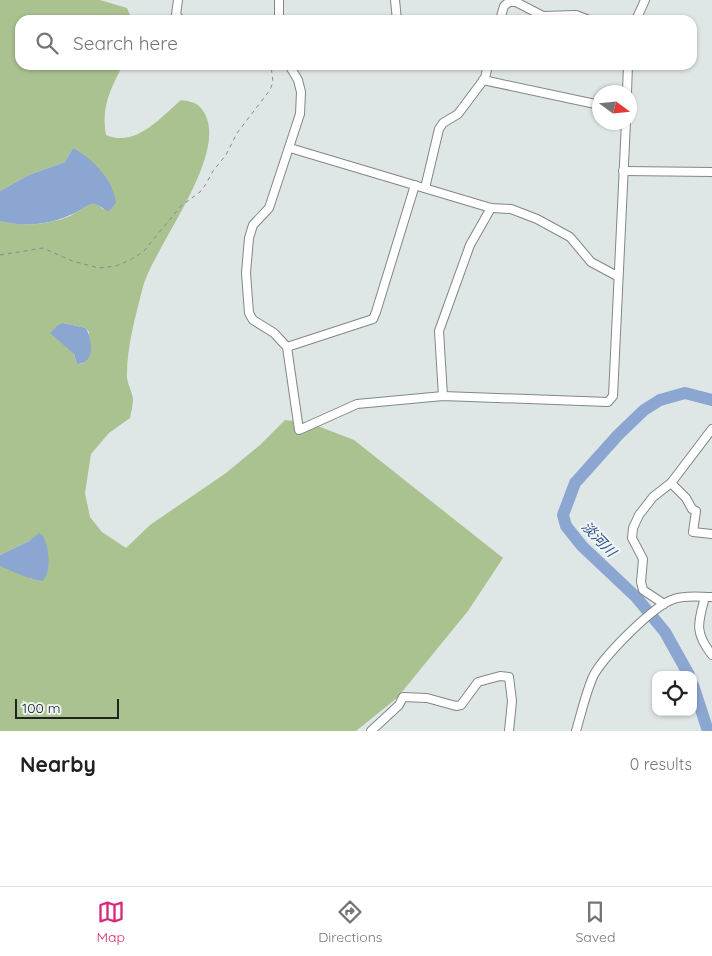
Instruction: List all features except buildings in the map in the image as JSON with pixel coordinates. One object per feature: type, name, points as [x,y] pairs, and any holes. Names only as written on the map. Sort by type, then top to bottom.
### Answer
[{"type":"street","points":[[176,15],[178,0]]},
{"type":"street","points":[[279,0],[279,15]]},
{"type":"street","points":[[395,0],[396,15]]},
{"type":"street","points":[[638,15],[645,0]]},
{"type":"street","points":[[501,15],[504,6],[509,2],[516,2],[541,15]]},
{"type":"street","points":[[292,70],[298,80],[301,92],[300,114],[268,208],[253,226],[249,238],[246,273],[249,314],[253,320],[274,333],[287,347],[299,430],[357,404],[443,396],[608,402],[613,396],[626,130]]},
{"type":"street","points":[[425,188],[439,129],[443,123],[458,114],[483,80],[486,70]]},
{"type":"street","points":[[627,85],[628,70]]},
{"type":"street","points":[[483,80],[592,103]]},
{"type":"street","points":[[290,148],[491,208],[511,209],[536,219],[570,237],[591,262],[618,276]]},
{"type":"street","points":[[623,170],[712,172]]},
{"type":"street","points":[[287,347],[372,319],[376,312],[415,185]]},
{"type":"street","points":[[443,396],[439,331],[470,245],[491,208]]},
{"type":"street","points":[[662,605],[643,590],[643,559],[632,538],[633,528],[639,515],[653,497],[671,483],[712,429]]},
{"type":"street","points":[[671,483],[686,498],[692,509],[696,511],[693,532],[712,534]]},
{"type":"street","points":[[576,731],[592,678],[600,666],[637,625],[662,605],[673,599],[708,597],[698,623],[699,635],[712,655]]},
{"type":"street","points":[[371,731],[399,705],[402,697],[427,698],[456,706],[461,705],[478,682],[500,676],[509,677],[512,701],[509,731]]},
{"type":"path","points":[[0,254],[43,248],[72,262],[99,268],[116,266],[143,252],[181,206],[200,192],[206,184],[212,170],[226,155],[237,133],[270,90],[273,82],[271,70]]},
{"type":"green space","points":[[0,0],[100,0],[127,8],[130,15],[15,15],[15,70],[120,70],[106,107],[106,135],[117,138],[138,134],[156,122],[181,100],[199,106],[208,123],[208,144],[201,169],[190,195],[150,269],[143,287],[132,330],[127,363],[127,380],[133,399],[130,418],[109,433],[91,454],[85,493],[90,517],[102,532],[126,548],[150,525],[226,473],[260,445],[285,420],[310,423],[354,440],[503,558],[468,611],[397,698],[356,731],[0,731],[0,566],[32,579],[39,534],[0,555],[0,221],[18,224],[44,223],[70,216],[87,205],[92,204],[98,205],[104,210],[73,148],[65,162],[29,175],[0,191]],"holes":[[[64,323],[86,328],[89,332],[86,361],[82,364],[77,364]]]},
{"type":"water","points":[[73,148],[95,164],[111,186],[116,203],[109,211],[93,204],[75,213],[45,223],[18,224],[0,221],[0,191],[29,175],[65,162]]},
{"type":"water","points":[[63,323],[86,328],[90,338],[91,350],[90,356],[83,363],[77,364],[74,354],[50,333]]},
{"type":"water","points":[[39,533],[45,541],[49,558],[48,571],[43,581],[0,566],[0,555],[29,541]]},
{"type":"waterway","name":"淡河川","points":[[687,671],[665,632],[636,597],[582,546],[566,526],[563,515],[575,483],[618,435],[644,410],[660,400],[685,393],[712,400]]},
{"type":"waterway","name":"淡河川","points":[[697,697],[708,731]]}]
